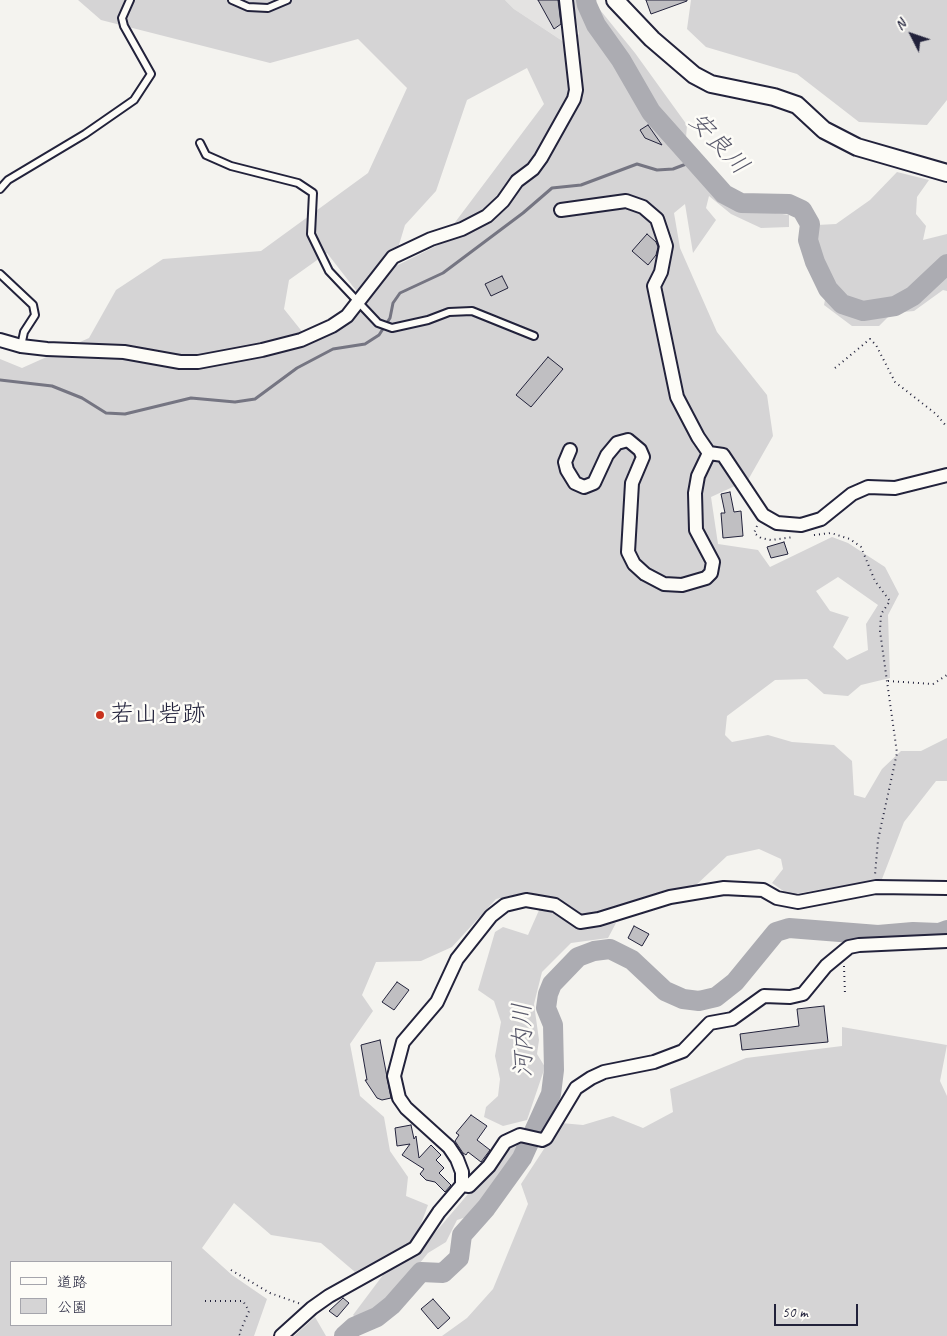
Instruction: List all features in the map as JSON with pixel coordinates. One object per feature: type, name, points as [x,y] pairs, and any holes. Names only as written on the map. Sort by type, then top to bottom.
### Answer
[{"type":"street","points":[[0,340],[20,346],[124,352],[180,362],[198,362],[262,350],[301,340],[332,326],[346,316],[393,257],[431,239],[462,230],[487,216],[503,202],[517,181],[533,168],[574,99],[576,90],[566,0]]},
{"type":"street","points":[[615,0],[652,39],[694,76],[711,84],[774,97],[797,105],[824,130],[857,147],[947,173]]},
{"type":"street","points":[[561,210],[626,201],[643,207],[657,219],[666,246],[661,272],[654,286],[677,397],[698,437],[709,453],[723,455],[763,515],[777,523],[801,525],[820,519],[852,494],[868,487],[895,488],[947,475]]},
{"type":"street","points":[[570,450],[565,462],[567,470],[575,483],[584,488],[594,483],[607,455],[617,442],[628,440],[640,450],[643,457],[632,483],[628,552],[634,564],[644,574],[664,584],[682,586],[706,578],[712,573],[713,562],[696,530],[694,493],[698,476],[709,453]]},
{"type":"street","points":[[281,1336],[312,1308],[415,1248],[439,1212],[462,1185],[462,1172],[457,1158],[449,1147],[406,1108],[399,1098],[394,1076],[403,1042],[437,1002],[457,959],[492,916],[505,905],[526,900],[555,906],[580,922],[599,919],[670,897],[724,888],[763,890],[777,898],[798,902],[876,887],[947,888]]},
{"type":"street","points":[[462,1185],[469,1186],[489,1166],[505,1142],[520,1135],[542,1140],[546,1138],[576,1088],[591,1078],[604,1072],[654,1062],[683,1051],[694,1043],[710,1023],[732,1019],[764,996],[790,997],[803,994],[826,966],[844,951],[859,944],[947,941]]},
{"type":"lane","points":[[0,190],[8,180],[85,134],[134,100],[151,74],[124,26],[122,18],[130,0]]},
{"type":"lane","points":[[232,0],[248,8],[268,8],[287,0]]},
{"type":"lane","points":[[200,143],[206,154],[231,166],[298,183],[313,193],[311,234],[329,271],[357,303],[378,323],[392,328],[428,320],[449,312],[472,311],[534,336]]},
{"type":"lane","points":[[0,274],[33,305],[35,315],[24,332],[20,346]]},
{"type":"path","points":[[835,368],[870,339],[876,345],[895,382],[936,414],[947,426]]},
{"type":"path","points":[[763,515],[754,533],[771,540],[796,537]]},
{"type":"path","points":[[812,535],[831,533],[850,539],[861,547],[875,581],[890,600],[881,614],[880,630],[888,681],[892,729],[897,753],[878,840],[875,871],[876,887]]},
{"type":"path","points":[[888,681],[933,684],[947,675]]},
{"type":"path","points":[[844,951],[845,995]]},
{"type":"path","points":[[231,1270],[270,1293],[312,1308]]},
{"type":"path","points":[[205,1301],[243,1301],[249,1311],[239,1334],[241,1336]]},
{"type":"shaded area","points":[[505,0],[563,0],[567,44],[514,9]]},
{"type":"green space","points":[[78,0],[505,0],[514,9],[567,44],[579,34],[572,0],[592,0],[635,53],[687,125],[686,138],[678,148],[735,207],[789,215],[789,227],[761,228],[731,214],[709,196],[706,208],[716,220],[693,253],[685,204],[674,213],[680,248],[717,332],[767,395],[773,436],[748,480],[711,497],[718,544],[758,550],[770,567],[832,537],[848,543],[885,567],[899,594],[888,615],[890,678],[861,685],[848,696],[824,694],[807,679],[775,680],[727,716],[725,735],[732,742],[768,735],[792,742],[834,745],[852,761],[854,795],[865,798],[882,769],[901,751],[921,751],[947,738],[947,781],[936,781],[904,822],[882,879],[789,895],[772,883],[783,869],[781,859],[759,849],[727,856],[694,887],[653,896],[583,916],[563,902],[528,892],[496,899],[452,947],[421,961],[376,962],[362,995],[373,1011],[350,1044],[360,1096],[384,1117],[390,1151],[408,1177],[406,1196],[428,1205],[415,1240],[355,1272],[321,1243],[271,1235],[234,1203],[202,1248],[232,1275],[267,1299],[254,1336],[0,1336],[0,359],[22,368],[89,338],[116,290],[163,259],[261,251],[368,173],[407,88],[358,39],[270,63],[101,20]],"holes":[[[527,68],[544,104],[438,245],[392,268],[405,225],[436,191],[467,100]],[[327,253],[365,302],[304,334],[284,309],[289,280]],[[838,577],[878,605],[866,624],[868,650],[847,660],[833,647],[849,617],[830,611],[816,591]]]},
{"type":"green space","points":[[691,0],[947,0],[947,100],[927,125],[859,122],[797,74],[706,47],[687,29]]},
{"type":"green space","points":[[897,172],[929,180],[917,197],[916,214],[926,226],[923,240],[947,234],[947,291],[943,290],[914,311],[892,313],[879,326],[852,326],[824,305],[829,279],[812,238],[817,225],[836,224],[870,200]]},
{"type":"green space","points":[[540,908],[555,913],[578,928],[616,923],[608,938],[571,943],[542,972],[534,1004],[539,1040],[537,1054],[545,1067],[527,1120],[503,1126],[484,1117],[486,1107],[498,1096],[500,1079],[495,1056],[501,1022],[494,1001],[478,990],[495,932],[503,927],[528,935]]},
{"type":"green space","points":[[842,1027],[947,1045],[940,1081],[947,1096],[947,1336],[442,1336],[467,1318],[493,1289],[528,1204],[521,1184],[561,1123],[583,1125],[613,1116],[643,1128],[673,1112],[670,1089],[746,1058],[842,1046]]},
{"type":"green space","points":[[518,1143],[514,1162],[476,1214],[457,1220],[446,1242],[428,1253],[386,1305],[358,1320],[353,1315],[386,1271],[422,1248],[509,1146]]},
{"type":"green space","points":[[315,1317],[326,1336],[294,1336]]},
{"type":"building","points":[[538,0],[558,0],[561,24],[554,29]]},
{"type":"building","points":[[646,0],[687,0],[687,1],[651,14]]},
{"type":"building","points":[[648,125],[662,145],[645,138],[640,130]]},
{"type":"building","points":[[647,234],[656,242],[658,247],[656,255],[648,265],[632,251]]},
{"type":"building","points":[[502,276],[508,288],[491,296],[485,284]]},
{"type":"building","points":[[548,357],[563,369],[531,407],[516,395]]},
{"type":"building","points":[[730,492],[734,512],[741,511],[743,536],[723,538],[721,513],[725,513],[721,494]]},
{"type":"building","points":[[784,542],[788,554],[771,558],[767,547]]},
{"type":"building","points":[[634,926],[649,934],[642,946],[628,938]]},
{"type":"building","points":[[397,982],[409,990],[394,1010],[382,1002]]},
{"type":"building","points":[[824,1006],[828,1042],[742,1050],[740,1034],[799,1026],[797,1009]]},
{"type":"building","points":[[380,1040],[391,1098],[382,1100],[377,1098],[365,1080],[367,1080],[361,1045]]},
{"type":"building","points":[[471,1115],[487,1126],[477,1140],[490,1150],[481,1162],[468,1152],[466,1155],[463,1153],[455,1141],[459,1135],[456,1133]]},
{"type":"building","points":[[411,1125],[414,1139],[416,1136],[419,1158],[431,1145],[441,1155],[436,1160],[444,1168],[439,1173],[451,1185],[445,1192],[435,1182],[426,1180],[420,1174],[424,1169],[402,1155],[410,1144],[397,1146],[395,1128]]},
{"type":"building","points":[[343,1298],[349,1303],[337,1317],[329,1311]]},
{"type":"building","points":[[433,1299],[450,1318],[438,1329],[421,1309]]},
{"type":"waterway","name":"安良川","points":[[586,0],[596,25],[621,60],[651,112],[724,194],[741,203],[789,204],[802,210],[810,224],[808,240],[815,262],[828,289],[842,304],[863,311],[895,306],[913,296],[947,264]]},
{"type":"waterway","points":[[0,380],[52,386],[82,398],[106,413],[125,414],[191,398],[235,402],[255,399],[297,368],[333,349],[365,344],[379,335],[390,318],[393,303],[400,293],[443,273],[523,213],[552,188],[581,185],[637,164],[657,170],[673,169],[694,161]]},
{"type":"waterway","name":"河内川","points":[[344,1336],[354,1327],[377,1317],[392,1305],[421,1272],[443,1273],[459,1258],[462,1235],[486,1208],[522,1158],[551,1094],[554,1070],[553,1025],[546,1008],[548,994],[552,984],[578,957],[594,951],[610,949],[632,960],[665,991],[683,999],[699,1001],[716,997],[735,982],[776,932],[789,928],[878,935],[913,932],[939,933],[947,930]]},
{"type":"place","name":"若山砦跡","points":[[100,715]]}]
